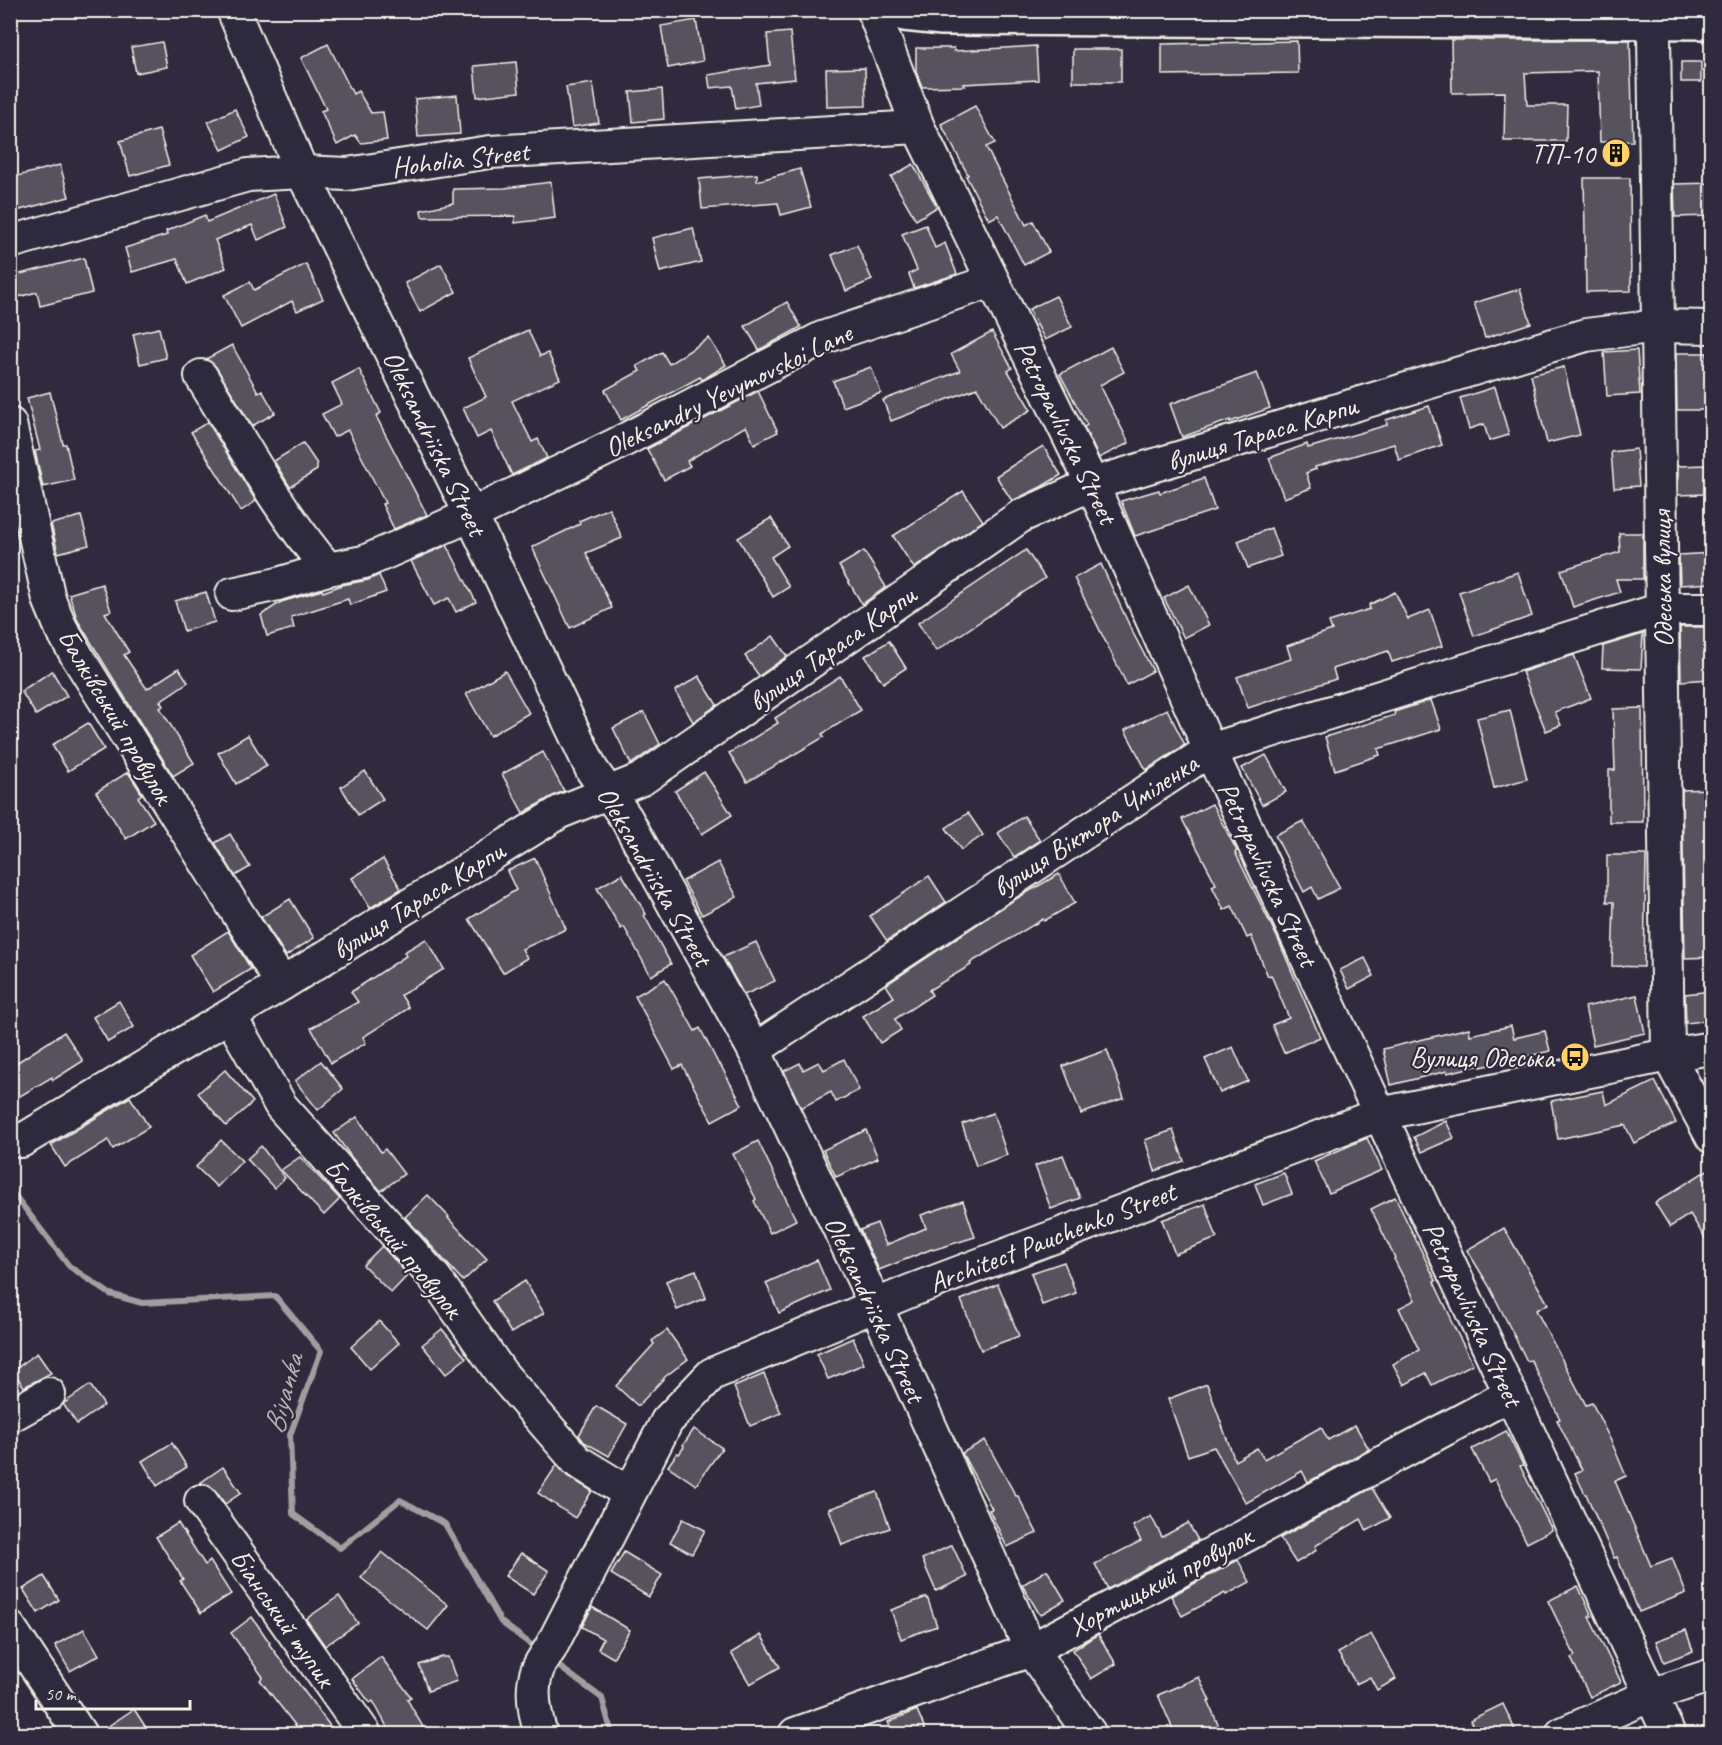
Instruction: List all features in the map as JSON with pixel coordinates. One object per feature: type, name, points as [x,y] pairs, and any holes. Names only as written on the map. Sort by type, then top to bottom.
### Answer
[{"type":"main road","points":[[896,10],[904,14],[942,18],[1652,16],[1712,22]]},
{"type":"street","name":"Oleksandriiska Street","points":[[233,10],[302,172],[471,515],[592,770],[626,818],[754,1050],[875,1304],[1030,1650],[1090,1734]]},
{"type":"street","name":"Petropavlivska Street","points":[[873,10],[918,127],[1092,484],[1210,750],[1669,1734]]},
{"type":"street","name":"Одеська вулиця","points":[[1652,16],[1668,1055],[1712,1137]]},
{"type":"street","name":"Hoholia Street","points":[[10,242],[248,175],[302,172],[347,174],[490,152],[918,127]]},
{"type":"street","name":"Oleksandry Yevymovskoi Lane","points":[[232,594],[278,584],[328,568],[364,562],[471,515],[614,446],[822,338],[992,281]]},
{"type":"street","name":"вулиця Тараса Карпи","points":[[21,1141],[230,1016],[560,812],[642,779],[1021,516],[1092,484],[1586,335],[1658,326],[1712,327]]},
{"type":"street","points":[[201,376],[277,499],[308,545],[328,568]]},
{"type":"street","name":"Балківський провулок","points":[[10,424],[49,599],[61,628],[282,984]]},
{"type":"street","name":"вулиця Віктора Чміленка","points":[[754,1050],[1210,750],[1662,609],[1712,609]]},
{"type":"street","name":"Балківський провулок","points":[[230,1016],[280,1106],[435,1278],[501,1373],[577,1461],[629,1493]]},
{"type":"street","name":"Architect Pauchenko Street","points":[[541,1734],[535,1717],[534,1685],[544,1659],[667,1421],[712,1374],[875,1304],[1380,1114],[1712,1048]]},
{"type":"street","points":[[10,1416],[49,1394]]},
{"type":"street","name":"Хортицький провулок","points":[[795,1734],[1030,1650],[1511,1394]]},
{"type":"street","name":"Біанський тупик","points":[[201,1501],[365,1734]]},
{"type":"street","points":[[10,1628],[80,1734]]},
{"type":"street","points":[[1562,1734],[1651,1695],[1712,1675]]},
{"type":"building","points":[[696,20],[703,61],[668,68],[661,26]]},
{"type":"building","points":[[790,32],[795,79],[756,83],[759,105],[736,109],[732,86],[710,88],[708,75],[770,65],[767,34]]},
{"type":"building","points":[[1451,40],[1630,40],[1633,141],[1600,142],[1598,71],[1525,73],[1527,105],[1567,105],[1566,141],[1504,141],[1505,92],[1452,93]]},
{"type":"building","points":[[1297,41],[1298,73],[1162,75],[1162,44]]},
{"type":"building","points":[[162,42],[167,67],[136,73],[131,47]]},
{"type":"building","points":[[328,44],[353,94],[358,91],[371,113],[383,112],[387,140],[361,143],[355,135],[337,145],[321,111],[326,109],[301,58]]},
{"type":"building","points":[[1036,46],[1038,80],[922,87],[916,71],[916,48],[954,48],[954,51]]},
{"type":"building","points":[[1073,49],[1121,49],[1121,82],[1073,82]]},
{"type":"building","points":[[516,62],[519,92],[477,97],[474,66]]},
{"type":"building","points":[[1681,62],[1701,62],[1701,82],[1681,82]]},
{"type":"building","points":[[865,68],[866,106],[827,107],[826,69]]},
{"type":"building","points":[[593,83],[599,123],[572,127],[566,87]]},
{"type":"building","points":[[662,89],[664,119],[633,122],[630,92]]},
{"type":"building","points":[[457,95],[460,134],[418,137],[415,99]]},
{"type":"building","points":[[975,106],[995,143],[986,147],[1026,225],[1033,221],[1049,252],[1024,265],[998,215],[989,220],[941,124]]},
{"type":"building","points":[[235,109],[249,137],[222,150],[208,122]]},
{"type":"building","points":[[159,130],[169,165],[130,176],[120,141]]},
{"type":"building","points":[[913,164],[937,207],[916,220],[891,177]]},
{"type":"building","points":[[60,165],[69,197],[16,211],[10,191],[10,178]]},
{"type":"building","points":[[800,169],[811,207],[781,215],[778,203],[702,209],[699,179],[757,174],[757,181]]},
{"type":"building","points":[[1584,178],[1630,178],[1631,291],[1586,292]]},
{"type":"building","points":[[551,182],[555,218],[515,223],[515,216],[422,217],[421,210],[453,203],[453,189],[505,188]]},
{"type":"building","points":[[1712,183],[1712,216],[1675,217],[1674,184]]},
{"type":"building","points":[[274,194],[287,227],[258,240],[252,225],[215,240],[226,268],[187,284],[177,259],[132,272],[125,248],[167,235],[166,231],[205,215],[207,222]]},
{"type":"building","points":[[926,225],[935,248],[945,243],[957,274],[914,288],[909,274],[917,270],[902,234]]},
{"type":"building","points":[[693,228],[701,262],[660,272],[652,238]]},
{"type":"building","points":[[857,245],[872,280],[846,291],[832,255]]},
{"type":"building","points":[[84,258],[92,293],[40,306],[37,292],[18,297],[12,276]]},
{"type":"building","points":[[306,264],[323,299],[297,311],[292,301],[241,328],[224,295],[250,282],[254,290]]},
{"type":"building","points":[[441,264],[456,292],[420,312],[405,283]]},
{"type":"building","points":[[1520,289],[1531,323],[1485,338],[1474,303]]},
{"type":"building","points":[[1056,296],[1072,327],[1045,340],[1029,309]]},
{"type":"building","points":[[787,302],[801,327],[759,350],[745,326]]},
{"type":"building","points":[[159,328],[166,358],[140,364],[133,334]]},
{"type":"building","points":[[528,330],[540,356],[548,353],[560,379],[512,401],[532,442],[538,439],[547,458],[512,475],[491,431],[477,438],[463,408],[486,397],[468,358]]},
{"type":"building","points":[[992,332],[1012,368],[1008,371],[1031,410],[1000,428],[977,388],[891,421],[883,400],[960,371],[951,354]]},
{"type":"building","points":[[709,338],[726,365],[704,379],[700,377],[621,420],[605,390],[640,371],[637,366],[662,352],[669,364]]},
{"type":"building","points":[[232,345],[258,392],[262,390],[275,413],[252,426],[216,367],[206,359]]},
{"type":"building","points":[[1111,347],[1124,372],[1100,385],[1129,443],[1099,458],[1084,427],[1087,425],[1060,374]]},
{"type":"building","points":[[1637,350],[1640,394],[1607,396],[1604,352]]},
{"type":"building","points":[[1676,353],[1707,353],[1707,410],[1677,410]]},
{"type":"building","points":[[871,367],[881,393],[843,407],[833,381]]},
{"type":"building","points":[[1564,367],[1580,435],[1547,443],[1531,375]]},
{"type":"building","points":[[359,369],[381,413],[376,416],[427,515],[394,529],[382,504],[385,503],[348,430],[334,437],[322,414],[342,404],[332,383]]},
{"type":"building","points":[[1257,373],[1270,408],[1182,437],[1170,404]]},
{"type":"building","points":[[1495,387],[1509,435],[1489,441],[1484,424],[1469,429],[1460,398]]},
{"type":"building","points":[[758,391],[778,432],[754,444],[746,426],[687,461],[690,466],[664,480],[647,449]]},
{"type":"building","points":[[50,392],[74,480],[43,487],[35,451],[40,450],[27,398]]},
{"type":"building","points":[[1429,406],[1442,445],[1399,460],[1394,444],[1315,467],[1316,469],[1306,473],[1311,488],[1284,498],[1269,458],[1307,444],[1308,448],[1387,425],[1386,420]]},
{"type":"building","points":[[208,422],[256,501],[241,511],[191,432]]},
{"type":"building","points":[[303,443],[317,464],[317,470],[290,487],[274,461]]},
{"type":"building","points":[[1043,446],[1061,475],[1012,501],[996,476]]},
{"type":"building","points":[[1636,449],[1639,486],[1614,488],[1611,452]]},
{"type":"building","points":[[1706,465],[1707,494],[1678,495],[1678,466]]},
{"type":"building","points":[[1204,478],[1215,510],[1135,536],[1121,501],[1159,490],[1160,493]]},
{"type":"building","points":[[963,491],[983,521],[914,568],[893,536]]},
{"type":"building","points":[[609,508],[622,538],[586,553],[612,608],[570,628],[532,547],[580,524],[579,521]]},
{"type":"building","points":[[81,516],[89,545],[58,553],[51,524]]},
{"type":"building","points":[[771,518],[788,546],[771,557],[789,587],[773,597],[738,538]]},
{"type":"building","points":[[1271,528],[1281,556],[1248,568],[1238,541]]},
{"type":"building","points":[[1619,533],[1643,533],[1643,579],[1616,579],[1620,592],[1573,607],[1561,570],[1620,552]]},
{"type":"building","points":[[447,545],[476,602],[456,612],[449,598],[434,605],[411,561]]},
{"type":"building","points":[[1026,550],[1045,578],[936,651],[918,623]]},
{"type":"building","points":[[864,551],[886,587],[862,604],[839,566]]},
{"type":"building","points":[[1712,553],[1712,583],[1680,585],[1679,555]]},
{"type":"building","points":[[1101,564],[1153,671],[1127,685],[1074,578]]},
{"type":"building","points":[[1518,572],[1532,616],[1474,636],[1459,592]]},
{"type":"building","points":[[379,575],[386,592],[350,605],[348,599],[291,617],[294,628],[267,636],[261,615],[281,602],[368,580]]},
{"type":"building","points":[[102,584],[111,611],[105,613],[129,652],[124,655],[147,689],[179,668],[188,682],[160,701],[163,706],[160,708],[194,763],[173,776],[78,621],[69,594]]},
{"type":"building","points":[[1189,585],[1209,625],[1184,638],[1164,598]]},
{"type":"building","points":[[206,592],[215,622],[184,631],[175,601]]},
{"type":"building","points":[[1395,592],[1408,619],[1430,610],[1442,646],[1392,662],[1388,651],[1333,669],[1336,679],[1248,708],[1237,677],[1291,659],[1287,646],[1332,630],[1329,622],[1370,609],[1369,605]]},
{"type":"building","points":[[1680,627],[1712,627],[1712,679],[1681,681]]},
{"type":"building","points":[[1643,634],[1641,669],[1602,668],[1603,646]]},
{"type":"building","points":[[773,636],[787,656],[759,676],[745,656]]},
{"type":"building","points":[[889,641],[906,668],[883,683],[865,656]]},
{"type":"building","points":[[1574,655],[1591,698],[1555,712],[1561,725],[1546,731],[1522,672]]},
{"type":"building","points":[[52,671],[67,696],[36,715],[21,691]]},
{"type":"building","points":[[505,671],[529,713],[490,736],[466,694]]},
{"type":"building","points":[[699,676],[717,705],[693,722],[675,691]]},
{"type":"building","points":[[840,676],[861,710],[822,734],[824,737],[747,782],[729,753],[778,723],[775,718]]},
{"type":"building","points":[[1431,700],[1441,729],[1378,749],[1380,755],[1335,770],[1325,737],[1395,715],[1394,712]]},
{"type":"building","points":[[1642,708],[1643,822],[1609,822],[1609,770],[1615,770],[1613,709]]},
{"type":"building","points":[[1167,709],[1185,745],[1146,770],[1125,730]]},
{"type":"building","points":[[1510,710],[1527,779],[1494,788],[1477,718]]},
{"type":"building","points":[[644,712],[660,744],[631,764],[613,728]]},
{"type":"building","points":[[88,723],[104,749],[68,771],[52,745]]},
{"type":"building","points":[[248,735],[267,766],[236,784],[218,753]]},
{"type":"building","points":[[543,752],[564,791],[523,813],[502,774]]},
{"type":"building","points":[[1266,755],[1286,792],[1262,805],[1242,768]]},
{"type":"building","points":[[365,771],[383,799],[358,815],[341,787]]},
{"type":"building","points":[[128,772],[142,794],[138,797],[154,821],[126,839],[96,792]]},
{"type":"building","points":[[704,772],[732,815],[702,834],[675,791]]},
{"type":"building","points":[[1712,789],[1712,888],[1708,888],[1712,957],[1685,958],[1682,790]]},
{"type":"building","points":[[1212,804],[1237,851],[1235,852],[1278,939],[1320,1037],[1284,1053],[1272,1025],[1289,1018],[1271,975],[1268,976],[1251,936],[1247,938],[1232,906],[1224,910],[1212,886],[1216,884],[1182,819]]},
{"type":"building","points":[[968,813],[983,835],[961,850],[946,828]]},
{"type":"building","points":[[1024,816],[1040,840],[1014,857],[998,833]]},
{"type":"building","points":[[1303,821],[1340,888],[1318,899],[1312,887],[1304,892],[1275,835]]},
{"type":"building","points":[[230,834],[250,867],[235,876],[215,843]]},
{"type":"building","points":[[1607,855],[1646,855],[1644,967],[1612,966],[1614,902],[1607,902]]},
{"type":"building","points":[[535,858],[566,929],[522,949],[527,958],[503,973],[469,919],[516,890],[507,871]]},
{"type":"building","points":[[383,859],[401,889],[370,908],[352,878]]},
{"type":"building","points":[[718,862],[737,897],[702,915],[683,881]]},
{"type":"building","points":[[622,874],[646,914],[644,915],[671,964],[651,976],[624,927],[621,929],[597,888]]},
{"type":"building","points":[[1059,874],[1075,903],[1044,921],[1043,919],[929,990],[932,995],[895,1019],[901,1030],[880,1043],[863,1016],[894,997],[886,985],[1014,900]]},
{"type":"building","points":[[929,876],[946,902],[887,941],[870,916]]},
{"type":"building","points":[[290,899],[314,938],[286,956],[261,917]]},
{"type":"building","points":[[228,931],[251,969],[213,992],[190,955]]},
{"type":"building","points":[[426,939],[444,969],[401,995],[409,1008],[363,1037],[366,1043],[331,1063],[311,1028],[358,1002],[351,992],[406,956],[404,952]]},
{"type":"building","points":[[756,942],[775,981],[744,995],[723,957]]},
{"type":"building","points":[[1365,958],[1374,976],[1349,989],[1340,970]]},
{"type":"building","points":[[665,979],[695,1031],[700,1028],[742,1105],[712,1121],[682,1065],[674,1069],[635,996]]},
{"type":"building","points":[[1712,991],[1712,1020],[1686,1023],[1685,994]]},
{"type":"building","points":[[1637,995],[1645,1033],[1593,1045],[1585,1007]]},
{"type":"building","points":[[119,1001],[134,1027],[108,1042],[93,1017]]},
{"type":"building","points":[[1511,1026],[1514,1038],[1545,1031],[1550,1051],[1481,1067],[1481,1065],[1447,1073],[1447,1071],[1391,1085],[1383,1049],[1469,1028],[1470,1035]]},
{"type":"building","points":[[64,1032],[83,1061],[53,1080],[52,1077],[10,1102],[10,1067]]},
{"type":"building","points":[[1233,1047],[1248,1081],[1220,1093],[1205,1059]]},
{"type":"building","points":[[1107,1050],[1124,1098],[1081,1114],[1063,1066]]},
{"type":"building","points":[[844,1059],[859,1090],[836,1102],[831,1092],[801,1108],[784,1071],[800,1063],[803,1070],[819,1062],[824,1070]]},
{"type":"building","points":[[321,1061],[343,1089],[318,1110],[295,1081]]},
{"type":"building","points":[[225,1070],[253,1102],[226,1126],[198,1093]]},
{"type":"building","points":[[1655,1081],[1676,1123],[1634,1143],[1625,1125],[1558,1139],[1551,1101],[1603,1091],[1606,1105]]},
{"type":"building","points":[[130,1097],[149,1127],[113,1149],[108,1140],[65,1167],[51,1145]]},
{"type":"building","points":[[993,1113],[1007,1155],[976,1166],[962,1124]]},
{"type":"building","points":[[357,1117],[381,1152],[385,1149],[404,1174],[381,1191],[334,1133]]},
{"type":"building","points":[[1446,1121],[1454,1138],[1422,1152],[1414,1137]]},
{"type":"building","points":[[866,1130],[878,1158],[836,1177],[823,1150]]},
{"type":"building","points":[[1173,1130],[1184,1161],[1155,1171],[1145,1140]]},
{"type":"building","points":[[1367,1138],[1382,1170],[1329,1193],[1314,1161]]},
{"type":"building","points":[[221,1140],[242,1161],[217,1187],[196,1167]]},
{"type":"building","points":[[758,1141],[796,1220],[770,1233],[733,1154]]},
{"type":"building","points":[[261,1146],[285,1178],[274,1188],[247,1159]]},
{"type":"building","points":[[1063,1155],[1080,1198],[1051,1209],[1035,1166]]},
{"type":"building","points":[[300,1157],[340,1199],[324,1215],[281,1170]]},
{"type":"building","points":[[1712,1167],[1712,1249],[1690,1214],[1670,1227],[1655,1203]]},
{"type":"building","points":[[1284,1173],[1292,1194],[1263,1205],[1255,1184]]},
{"type":"building","points":[[428,1195],[487,1259],[463,1281],[405,1217]]},
{"type":"building","points":[[1395,1197],[1473,1364],[1432,1385],[1426,1373],[1404,1385],[1393,1364],[1419,1350],[1399,1308],[1415,1300],[1371,1209]]},
{"type":"building","points":[[963,1201],[975,1237],[932,1249],[879,1270],[860,1230],[877,1223],[886,1245],[926,1228],[921,1215]]},
{"type":"building","points":[[1205,1204],[1217,1238],[1175,1254],[1162,1220]]},
{"type":"building","points":[[1504,1228],[1548,1304],[1536,1310],[1586,1405],[1592,1403],[1612,1443],[1626,1476],[1615,1481],[1651,1566],[1672,1558],[1686,1593],[1639,1612],[1617,1557],[1614,1558],[1575,1473],[1582,1470],[1557,1420],[1560,1419],[1531,1360],[1527,1361],[1489,1286],[1467,1250]]},
{"type":"building","points":[[382,1246],[408,1275],[391,1293],[363,1265]]},
{"type":"building","points":[[817,1260],[830,1290],[779,1313],[766,1283]]},
{"type":"building","points":[[1064,1262],[1076,1293],[1042,1305],[1031,1273]]},
{"type":"building","points":[[696,1270],[706,1298],[677,1310],[666,1281]]},
{"type":"building","points":[[525,1281],[544,1313],[511,1333],[492,1301]]},
{"type":"building","points":[[998,1284],[1019,1336],[981,1350],[961,1300]]},
{"type":"building","points":[[379,1321],[399,1343],[370,1369],[351,1347]]},
{"type":"building","points":[[442,1329],[466,1358],[446,1374],[422,1345]]},
{"type":"building","points":[[667,1330],[688,1359],[666,1376],[638,1406],[616,1386],[654,1344],[652,1341]]},
{"type":"building","points":[[853,1338],[864,1364],[828,1379],[817,1354]]},
{"type":"building","points":[[37,1353],[51,1373],[24,1387],[13,1371]]},
{"type":"building","points":[[764,1374],[781,1413],[750,1426],[734,1387]]},
{"type":"building","points":[[1207,1384],[1235,1461],[1257,1448],[1264,1459],[1321,1427],[1328,1440],[1355,1425],[1369,1449],[1308,1482],[1302,1471],[1246,1503],[1214,1447],[1188,1456],[1168,1399]]},
{"type":"building","points":[[90,1385],[104,1405],[77,1424],[63,1404]]},
{"type":"building","points":[[596,1406],[627,1424],[609,1456],[584,1442],[579,1435]]},
{"type":"building","points":[[694,1429],[722,1448],[696,1485],[668,1466],[684,1447],[683,1445]]},
{"type":"building","points":[[1506,1431],[1523,1465],[1520,1466],[1552,1530],[1527,1543],[1495,1479],[1489,1482],[1472,1449]]},
{"type":"building","points":[[985,1440],[1037,1533],[1007,1547],[989,1510],[992,1509],[962,1453]]},
{"type":"building","points":[[172,1443],[187,1467],[157,1486],[142,1461]]},
{"type":"building","points":[[557,1465],[567,1476],[592,1491],[575,1518],[538,1493]]},
{"type":"building","points":[[223,1467],[241,1493],[225,1504],[215,1490],[209,1485],[200,1483]]},
{"type":"building","points":[[1372,1488],[1390,1518],[1367,1531],[1361,1519],[1315,1546],[1317,1550],[1296,1563],[1280,1538]]},
{"type":"building","points":[[877,1492],[890,1528],[842,1545],[829,1509]]},
{"type":"building","points":[[1151,1516],[1162,1537],[1188,1523],[1198,1540],[1108,1589],[1095,1564],[1141,1541],[1133,1526]]},
{"type":"building","points":[[683,1519],[705,1530],[692,1554],[670,1542]]},
{"type":"building","points":[[178,1523],[205,1565],[210,1561],[231,1594],[201,1613],[180,1581],[183,1579],[156,1537]]},
{"type":"building","points":[[952,1545],[967,1577],[936,1591],[922,1559]]},
{"type":"building","points":[[382,1552],[448,1605],[428,1630],[361,1578]]},
{"type":"building","points":[[624,1552],[662,1575],[649,1597],[611,1574]]},
{"type":"building","points":[[521,1553],[549,1571],[533,1594],[505,1576]]},
{"type":"building","points":[[1238,1560],[1250,1582],[1182,1616],[1171,1596]]},
{"type":"building","points":[[1047,1570],[1065,1600],[1040,1615],[1022,1585]]},
{"type":"building","points":[[44,1576],[59,1600],[38,1613],[23,1589]]},
{"type":"building","points":[[1578,1586],[1592,1616],[1589,1617],[1621,1682],[1590,1697],[1571,1658],[1575,1656],[1548,1601]]},
{"type":"building","points":[[339,1596],[358,1623],[325,1646],[306,1619]]},
{"type":"building","points":[[927,1597],[937,1626],[901,1639],[891,1610]]},
{"type":"building","points":[[592,1607],[630,1630],[613,1658],[598,1649],[603,1639],[582,1627]]},
{"type":"building","points":[[252,1617],[269,1644],[336,1734],[302,1734],[260,1680],[263,1677],[231,1633]]},
{"type":"building","points":[[84,1629],[99,1655],[70,1671],[55,1645]]},
{"type":"building","points":[[1686,1630],[1693,1651],[1664,1662],[1656,1641]]},
{"type":"building","points":[[1098,1634],[1116,1664],[1091,1679],[1073,1650]]},
{"type":"building","points":[[1371,1634],[1396,1679],[1377,1690],[1370,1677],[1356,1684],[1338,1653]]},
{"type":"building","points":[[761,1635],[780,1667],[750,1684],[731,1653]]},
{"type":"building","points":[[381,1657],[411,1697],[407,1699],[427,1734],[391,1734],[373,1701],[370,1703],[352,1679]]},
{"type":"building","points":[[448,1657],[457,1681],[428,1691],[419,1665]]},
{"type":"building","points":[[1199,1677],[1222,1734],[1175,1734],[1158,1695]]},
{"type":"building","points":[[1503,1704],[1517,1734],[1477,1734],[1470,1720]]},
{"type":"building","points":[[134,1709],[150,1734],[98,1734],[98,1733]]},
{"type":"building","points":[[917,1710],[927,1734],[893,1734],[888,1722]]},
{"type":"waterway","name":"Biyanka","points":[[10,1189],[69,1266],[110,1294],[142,1303],[275,1296],[321,1351],[290,1435],[293,1514],[340,1548],[400,1500],[445,1524],[501,1622],[538,1650]]},
{"type":"waterway","name":"Biyanka","points":[[553,1662],[602,1698],[612,1734]]},
{"type":"place","name":"ТП-10","points":[[1616,153]]},
{"type":"place","name":"Вулиця Одеська","points":[[1575,1057]]}]
